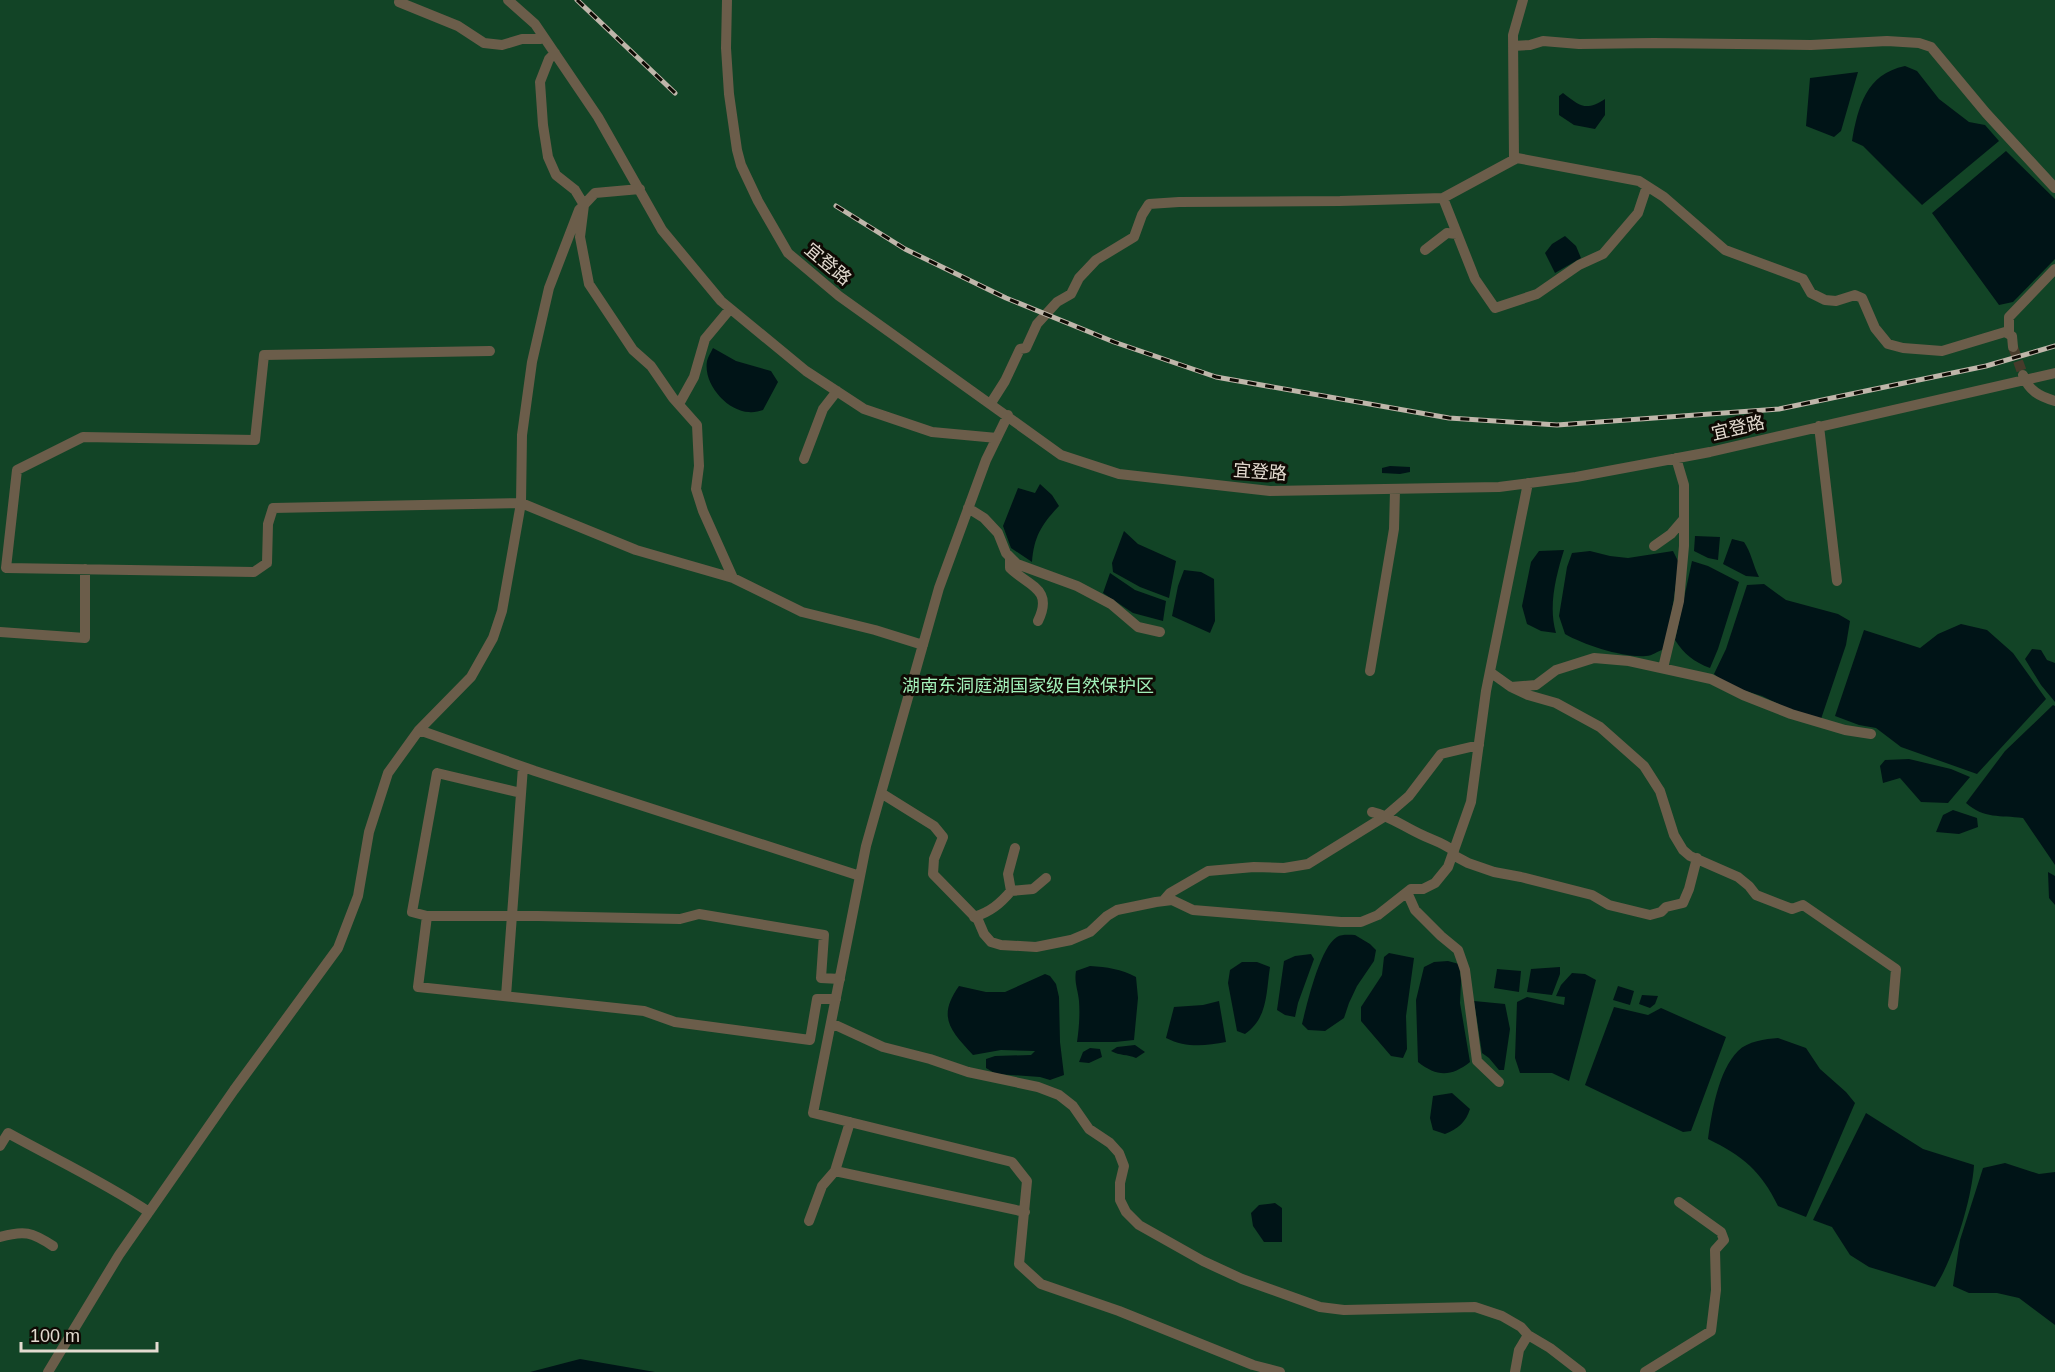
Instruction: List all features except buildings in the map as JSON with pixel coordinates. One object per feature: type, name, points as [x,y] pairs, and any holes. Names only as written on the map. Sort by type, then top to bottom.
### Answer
[{"type":"street","points":[[508,0],[535,24],[598,117],[662,230],[721,301],[806,371],[864,409],[932,432],[997,438]]},
{"type":"street","name":"宜登路","points":[[727,0],[726,48],[729,94],[737,150],[741,165],[758,201],[788,253],[839,296],[1061,455],[1119,474],[1270,491],[1499,487],[1576,477],[1676,458],[1933,403],[2024,378],[2055,373]]},
{"type":"street","points":[[1514,160],[1513,35],[1523,0]]},
{"type":"street","points":[[399,2],[458,26],[484,43],[501,45],[522,39],[541,39]]},
{"type":"street","points":[[1513,46],[1530,45],[1543,41],[1579,44],[1811,45],[1887,41],[1919,43],[1931,47],[1986,113],[2055,188]]},
{"type":"street","points":[[555,53],[549,59],[540,82],[543,124],[548,157],[556,175],[575,190],[584,205],[580,237],[589,284],[633,350],[651,366],[697,425],[699,466],[696,489],[732,578]]},
{"type":"street","points":[[991,403],[1005,381],[1020,349],[1026,348],[1037,324],[1057,302],[1071,294],[1079,278],[1096,260],[1134,237],[1142,215],[1149,204],[1443,198],[1517,158],[1639,181],[1664,197],[1725,250],[1803,279],[1811,293],[1825,300],[1836,301],[1855,295],[1862,297],[1875,328],[1888,344],[1903,348],[1942,351],[2005,332],[2009,334]]},
{"type":"street","points":[[1443,198],[1475,279],[1495,308],[1538,294],[1580,265],[1603,254],[1638,213],[1647,186]]},
{"type":"street","points":[[48,1372],[119,1255],[234,1090],[338,948],[358,896],[369,832],[388,773],[419,730],[471,677],[493,638],[502,611],[520,503],[522,435],[532,362],[549,288],[579,210],[595,193],[640,189]]},
{"type":"street","points":[[1425,250],[1447,233],[1456,234]]},
{"type":"street","points":[[2013,347],[2012,336],[2009,334],[2008,317],[2055,270]]},
{"type":"street","points":[[679,404],[694,377],[705,339],[730,309]]},
{"type":"street","points":[[490,351],[264,355],[255,441],[83,437],[17,470],[6,568],[254,572],[267,563],[268,524],[273,508],[520,503],[636,550],[732,578],[802,612],[875,630],[922,645]]},
{"type":"street","points":[[2024,378],[2027,386],[2035,392],[2055,400]]},
{"type":"street","points":[[804,459],[823,409],[837,391]]},
{"type":"street","points":[[1008,415],[968,508],[939,588],[922,645],[860,876],[813,1113],[1012,1162],[1027,1181],[1019,1264],[1041,1284],[1119,1311],[1253,1365],[1280,1372]]},
{"type":"street","points":[[1819,426],[1837,581]]},
{"type":"street","points":[[1663,668],[1678,601],[1684,546],[1684,485],[1676,458]]},
{"type":"street","points":[[881,793],[934,826],[943,837],[934,859],[933,874],[974,917],[991,942],[1000,945],[1036,947],[1071,940],[1090,932],[1117,910],[1172,900],[1193,910],[1361,922],[1378,915],[1411,889],[1423,889],[1435,882],[1448,867],[1471,802],[1490,672],[1528,483]]},
{"type":"street","points":[[1370,671],[1394,529],[1395,490]]},
{"type":"street","points":[[968,508],[984,518],[998,533],[1006,553],[1017,564],[1077,586],[1111,604],[1138,627],[1160,632]]},
{"type":"street","points":[[1654,546],[1671,534],[1683,520]]},
{"type":"street","points":[[1010,557],[1010,568],[1018,576],[1035,585],[1042,598],[1043,611],[1038,621]]},
{"type":"street","points":[[0,632],[85,638],[85,569]]},
{"type":"street","points":[[1511,687],[1536,685],[1556,670],[1594,658],[1629,660],[1711,679],[1743,695],[1791,714],[1845,730],[1871,734]]},
{"type":"street","points":[[1490,672],[1511,687],[1528,695],[1556,703],[1600,727],[1644,766],[1660,791],[1674,835],[1683,850],[1738,877],[1756,895],[1792,909],[1803,904],[1896,969],[1893,1005]]},
{"type":"street","points":[[419,730],[523,767],[860,876]]},
{"type":"street","points":[[1163,901],[1170,892],[1208,871],[1254,867],[1284,868],[1308,864],[1388,815],[1409,796],[1441,754],[1479,745]]},
{"type":"street","points":[[506,996],[523,767]]},
{"type":"street","points":[[428,916],[418,987],[644,1011],[675,1022],[810,1040],[821,978],[824,935],[699,914],[680,919],[428,916],[412,912],[437,773],[521,793]]},
{"type":"street","points":[[1372,813],[1388,815],[1421,834],[1439,841],[1468,863],[1494,872],[1592,895],[1609,905],[1650,915],[1661,912],[1666,907],[1683,903],[1697,858]]},
{"type":"street","points":[[1011,891],[1008,874],[1015,848]]},
{"type":"street","points":[[974,917],[1000,904],[1011,891],[1033,889],[1046,878]]},
{"type":"street","points":[[1407,892],[1415,910],[1458,950],[1466,970],[1477,1060],[1499,1082]]},
{"type":"street","points":[[821,978],[840,979]]},
{"type":"street","points":[[817,999],[836,999]]},
{"type":"street","points":[[831,1023],[883,1047],[1059,1095],[1073,1106],[1089,1129],[1110,1143],[1119,1154],[1124,1166],[1120,1183],[1120,1200],[1126,1212],[1139,1225],[1203,1261],[1242,1279],[1320,1307],[1344,1310],[1475,1307],[1502,1316],[1521,1327],[1528,1335],[1550,1348],[1581,1372]]},
{"type":"street","points":[[809,1221],[822,1186],[835,1171],[850,1122]]},
{"type":"street","points":[[0,1146],[4,1131],[95,1179],[149,1212]]},
{"type":"street","points":[[835,1171],[1025,1212]]},
{"type":"street","points":[[1645,1372],[1711,1332],[1716,1290],[1715,1250],[1724,1240],[1720,1232],[1679,1202]]},
{"type":"street","points":[[0,1237],[23,1231],[39,1236],[53,1246]]},
{"type":"street","points":[[1515,1372],[1519,1350],[1528,1335]]},
{"type":"green space","name":"湖南东洞庭湖国家级自然保护区","points":[[0,0],[2055,0],[2055,1372],[0,1372]]},
{"type":"shaded area","points":[[1905,66],[1917,71],[1939,99],[1969,122],[1985,125],[1999,141],[1922,205],[1863,146],[1852,141],[1861,104],[1873,84],[1881,76]]},
{"type":"shaded area","points":[[1858,72],[1841,131],[1834,137],[1806,126],[1810,78]]},
{"type":"shaded area","points":[[1563,93],[1574,102],[1584,106],[1593,105],[1605,99],[1605,115],[1595,129],[1574,125],[1559,115],[1559,96]]},
{"type":"shaded area","points":[[2006,151],[2055,199],[2055,259],[2013,302],[1999,305],[1932,213]]},
{"type":"shaded area","points":[[1565,236],[1576,246],[1581,258],[1555,273],[1545,253],[1552,244]]},
{"type":"shaded area","points":[[713,348],[736,361],[771,371],[778,382],[763,410],[752,412],[741,410],[733,407],[718,395],[707,370],[707,361]]},
{"type":"shaded area","points":[[1410,467],[1410,472],[1382,473],[1382,468]]},
{"type":"shaded area","points":[[1040,484],[1052,495],[1059,506],[1040,531],[1032,562],[1011,548],[1003,526],[1018,488],[1035,493]]},
{"type":"shaded area","points":[[1124,531],[1138,544],[1176,561],[1169,598],[1140,587],[1113,572],[1112,563]]},
{"type":"shaded area","points":[[1695,536],[1720,537],[1718,560],[1694,551]]},
{"type":"shaded area","points":[[1732,539],[1744,542],[1759,577],[1746,576],[1723,564]]},
{"type":"shaded area","points":[[1564,550],[1553,602],[1556,633],[1541,631],[1527,624],[1522,606],[1531,562],[1539,551]]},
{"type":"shaded area","points":[[1590,551],[1628,558],[1673,551],[1679,563],[1669,631],[1664,649],[1648,656],[1627,655],[1593,646],[1565,634],[1559,616],[1567,567],[1572,553]]},
{"type":"shaded area","points":[[1692,561],[1708,566],[1739,582],[1710,668],[1690,657],[1675,640]]},
{"type":"shaded area","points":[[1184,570],[1201,572],[1214,579],[1215,621],[1210,633],[1172,616]]},
{"type":"shaded area","points":[[1110,573],[1135,590],[1166,601],[1163,621],[1133,613],[1103,593]]},
{"type":"shaded area","points":[[1764,584],[1786,600],[1838,614],[1850,621],[1846,645],[1821,719],[1801,715],[1762,696],[1729,686],[1714,674],[1726,649],[1747,585]]},
{"type":"shaded area","points":[[1961,624],[1987,630],[2013,653],[2046,699],[1977,774],[1901,747],[1876,728],[1859,725],[1835,716],[1864,630],[1920,648],[1938,634]]},
{"type":"shaded area","points":[[2032,649],[2041,650],[2047,660],[2055,663],[2055,702],[2025,659]]},
{"type":"shaded area","points":[[2053,705],[2055,706],[2055,865],[2023,818],[1986,814],[1966,803],[2005,751]]},
{"type":"shaded area","points":[[1909,759],[1951,769],[1970,777],[1948,803],[1921,802],[1900,778],[1883,783],[1880,766],[1885,760]]},
{"type":"shaded area","points":[[1953,810],[1977,818],[1978,827],[1959,834],[1936,832],[1943,815]]},
{"type":"shaded area","points":[[2048,872],[2055,876],[2055,905],[2049,898]]},
{"type":"shaded area","points":[[1355,935],[1376,950],[1374,961],[1357,986],[1344,1018],[1325,1031],[1308,1030],[1302,1024],[1315,977],[1325,952],[1337,937]]},
{"type":"shaded area","points":[[1389,953],[1414,958],[1406,1016],[1407,1049],[1403,1058],[1391,1056],[1361,1021],[1361,1007],[1382,975],[1384,957]]},
{"type":"shaded area","points":[[1311,954],[1314,959],[1295,1017],[1285,1015],[1277,1010],[1284,961],[1295,956]]},
{"type":"shaded area","points":[[1448,961],[1459,964],[1460,1003],[1470,1062],[1450,1073],[1438,1073],[1418,1062],[1416,1000],[1424,967],[1434,962]]},
{"type":"shaded area","points":[[1242,962],[1257,962],[1270,967],[1262,1013],[1253,1028],[1245,1034],[1237,1031],[1228,983],[1230,970]]},
{"type":"shaded area","points":[[1090,966],[1114,969],[1136,977],[1138,998],[1134,1040],[1077,1042],[1079,1001],[1076,971]]},
{"type":"shaded area","points":[[1560,967],[1560,974],[1552,995],[1527,992],[1531,969]]},
{"type":"shaded area","points":[[1497,969],[1521,971],[1519,992],[1494,988]]},
{"type":"shaded area","points":[[1572,973],[1585,974],[1596,980],[1569,1081],[1552,1073],[1520,1073],[1515,1058],[1517,1002],[1527,997],[1564,1005],[1565,997],[1556,996],[1561,985]]},
{"type":"shaded area","points":[[1045,974],[1050,976],[1056,984],[1059,997],[1060,1042],[1064,1075],[1050,1080],[1040,1077],[996,1074],[986,1068],[986,1059],[995,1056],[1031,1055],[1035,1051],[1001,1050],[973,1055],[949,1023],[949,1006],[952,997],[959,986],[986,992],[1005,992]]},
{"type":"shaded area","points":[[1618,986],[1634,991],[1630,1005],[1613,1000]]},
{"type":"shaded area","points":[[1642,995],[1658,996],[1655,1004],[1650,1008],[1639,1004]]},
{"type":"shaded area","points":[[1219,1001],[1226,1042],[1196,1045],[1166,1038],[1174,1007],[1203,1005]]},
{"type":"shaded area","points":[[1474,1001],[1505,1004],[1510,1029],[1504,1070],[1499,1070],[1482,1053]]},
{"type":"shaded area","points":[[1614,1007],[1648,1015],[1661,1008],[1726,1037],[1691,1131],[1683,1132],[1585,1085]]},
{"type":"shaded area","points":[[1778,1038],[1806,1048],[1820,1069],[1855,1103],[1806,1217],[1778,1206],[1765,1183],[1750,1166],[1741,1158],[1708,1139],[1717,1092],[1731,1059],[1747,1045]]},
{"type":"shaded area","points":[[1135,1045],[1145,1052],[1136,1058],[1111,1051],[1117,1047]]},
{"type":"shaded area","points":[[1090,1048],[1100,1049],[1102,1057],[1089,1063],[1079,1062],[1083,1052]]},
{"type":"shaded area","points":[[1452,1093],[1470,1109],[1466,1118],[1458,1127],[1445,1134],[1433,1130],[1430,1118],[1433,1096]]},
{"type":"shaded area","points":[[1866,1113],[1923,1149],[1974,1165],[1970,1194],[1961,1228],[1949,1260],[1935,1287],[1869,1267],[1850,1255],[1832,1227],[1813,1220]]},
{"type":"shaded area","points":[[2005,1163],[2039,1174],[2055,1172],[2055,1325],[2019,1298],[1997,1293],[1969,1293],[1953,1286],[1960,1240],[1983,1168]]},
{"type":"shaded area","points":[[1275,1203],[1282,1208],[1282,1242],[1264,1242],[1253,1226],[1251,1213],[1259,1205]]},
{"type":"shaded area","points":[[580,1359],[655,1372],[530,1372]]},
{"type":"tunnel","points":[[2013,347],[2023,375]]},
{"type":"railway","points":[[577,0],[675,93]]},
{"type":"railway","points":[[836,206],[905,249],[1006,298],[1114,342],[1216,377],[1449,418],[1557,425],[1779,409],[1986,366],[2055,346]]}]
